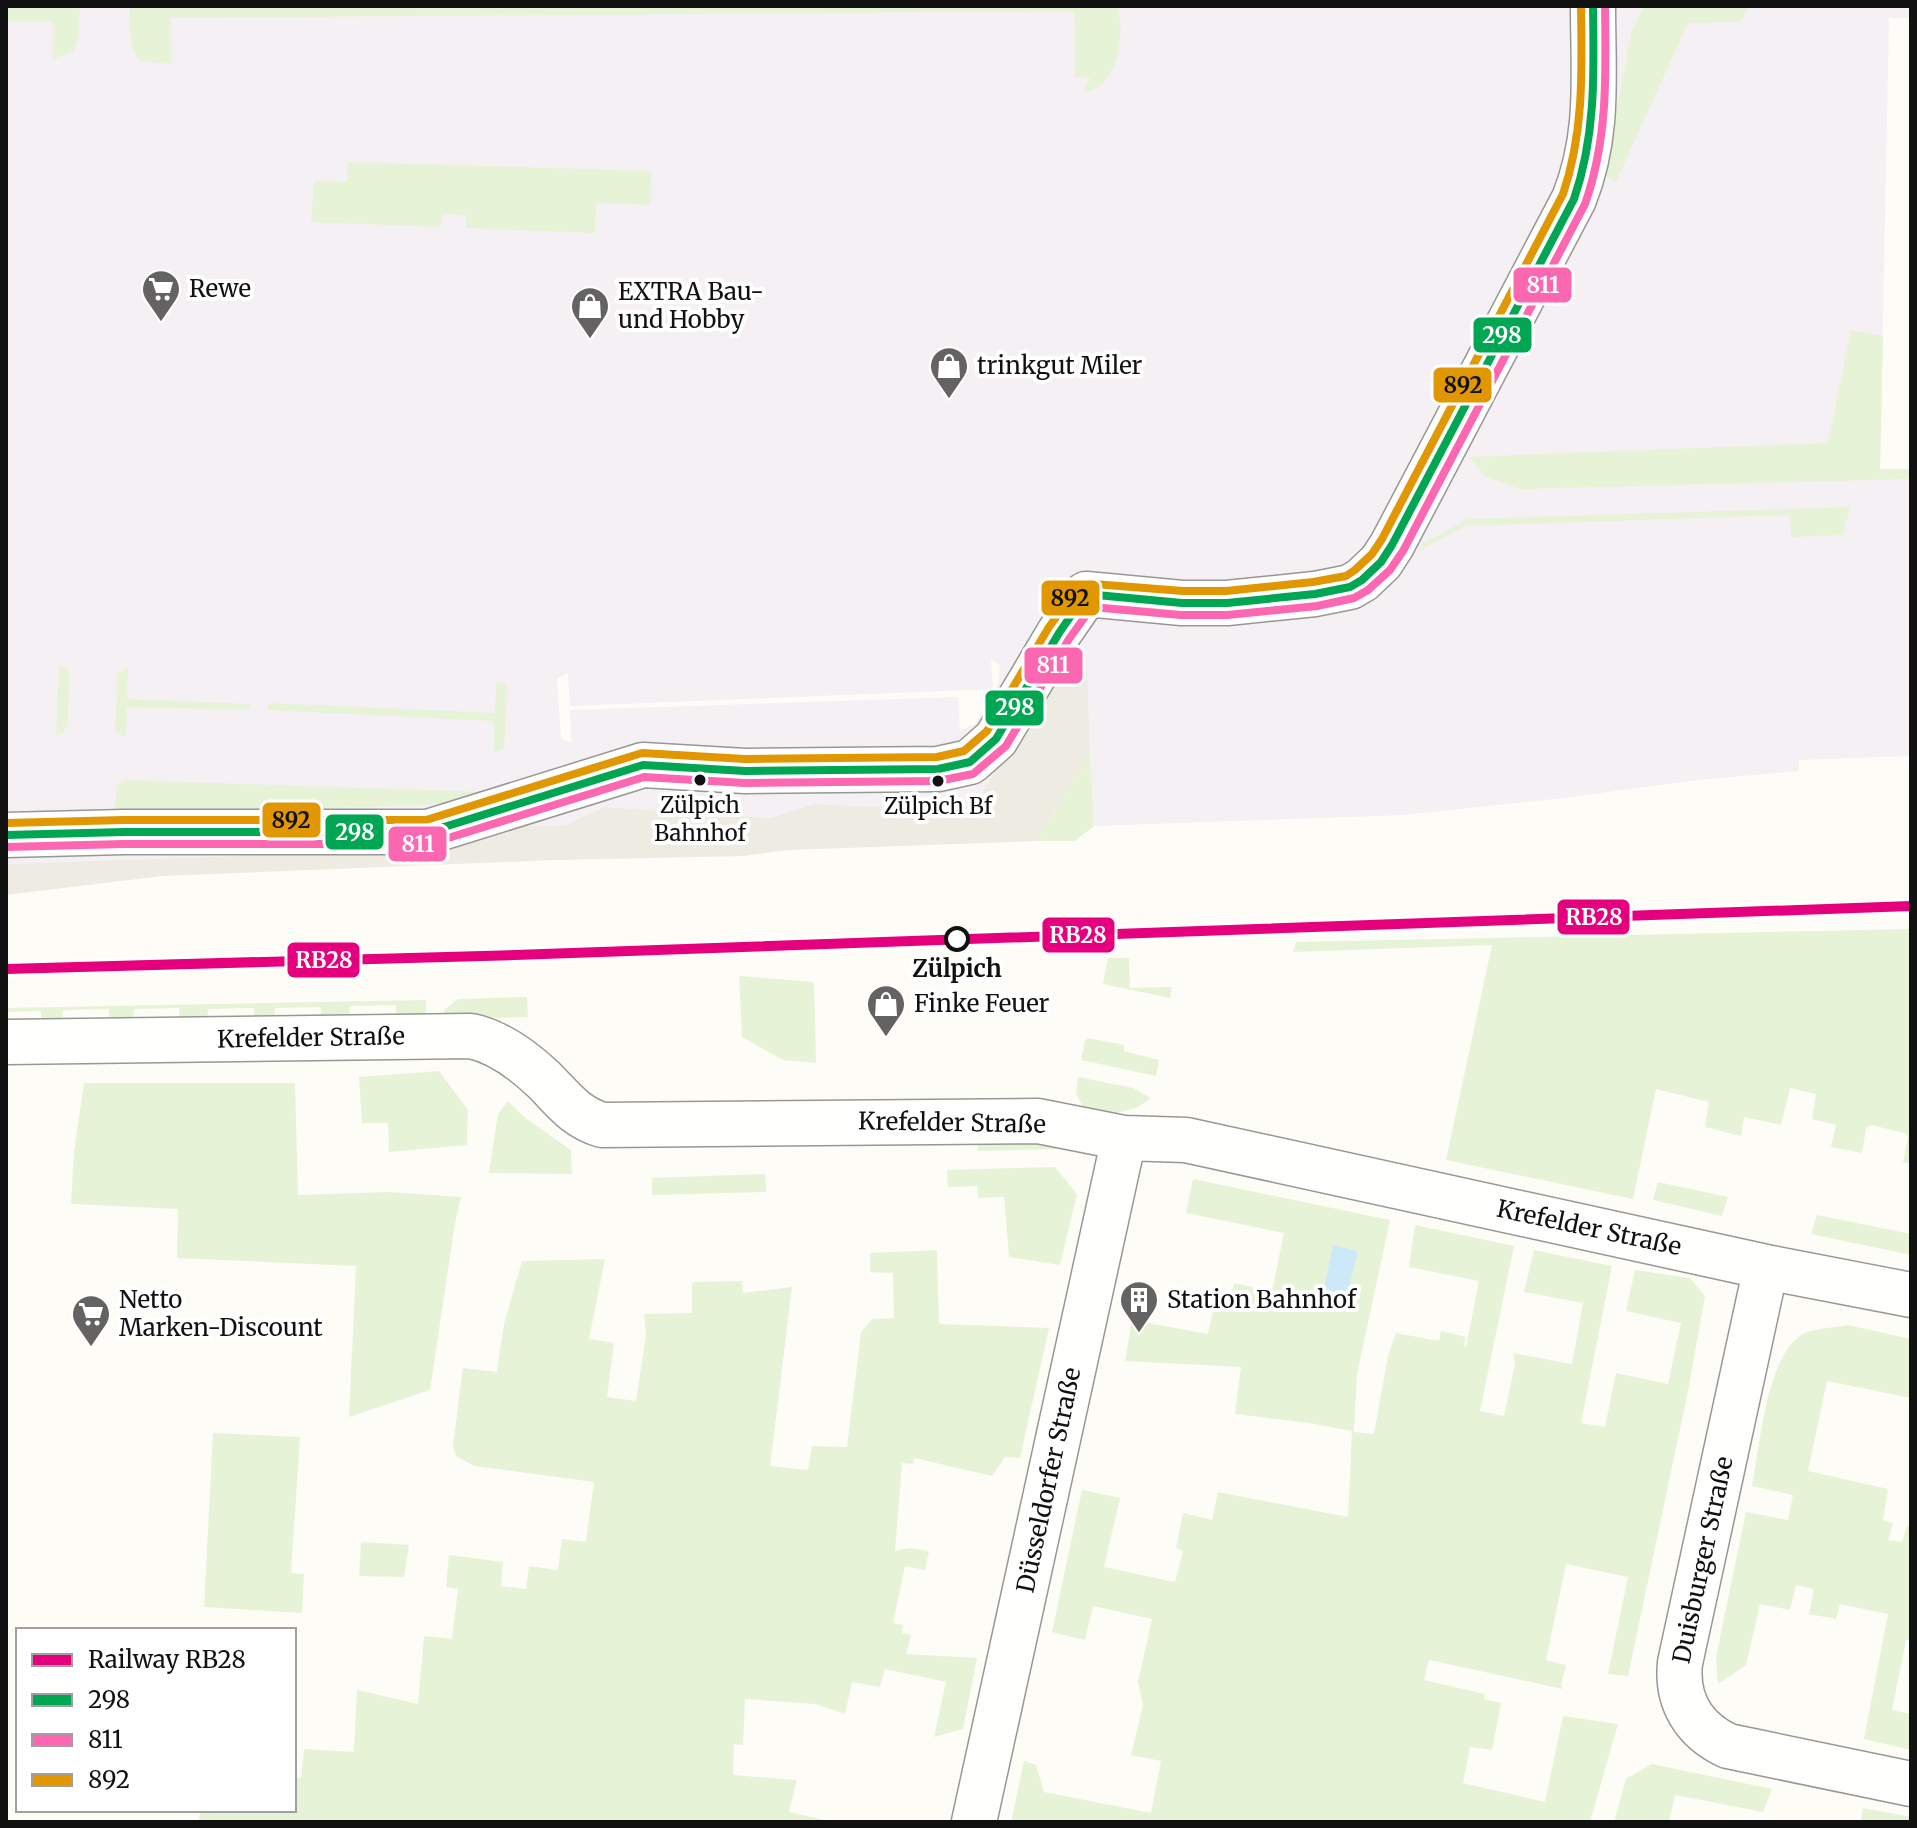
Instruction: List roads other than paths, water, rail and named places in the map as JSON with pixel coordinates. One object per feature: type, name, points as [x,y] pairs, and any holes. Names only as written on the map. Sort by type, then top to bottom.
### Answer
[{"type":"street","points":[[6,835],[428,832],[643,765],[745,771],[938,769],[970,762],[996,739],[1086,594],[1182,603],[1227,603],[1350,587],[1372,572],[1392,545],[1574,199],[1589,156],[1595,108],[1593,6]]},
{"type":"street","name":"Krefelder Straße","points":[[6,1042],[471,1036],[490,1040],[506,1050],[541,1078],[577,1115],[602,1125],[1038,1121],[1124,1138],[1186,1140],[1766,1267],[1911,1295]]},
{"type":"street","name":"Düsseldorfer Straße","points":[[974,1822],[1124,1138]]},
{"type":"street","name":"Duisburger Straße","points":[[1766,1267],[1680,1663],[1680,1693],[1703,1731],[1728,1746],[1911,1784]]},
{"type":"water","points":[[1333,1245],[1358,1251],[1345,1303],[1322,1298]]},
{"type":"rail line","name":"RB28","points":[[6,969],[515,955],[1911,906]]},
{"type":"place","name":"Rewe","points":[[161,323]]},
{"type":"place","name":"EXTRA Bau- und Hobby","points":[[590,340]]},
{"type":"place","name":"trinkgut Miler","points":[[949,400]]},
{"type":"place","name":"Zülpich Bahnhof","points":[[700,780]]},
{"type":"place","name":"Zülpich Bf","points":[[938,781]]},
{"type":"place","name":"Zülpich","points":[[957,939]]},
{"type":"place","name":"Finke Feuer","points":[[886,1038]]},
{"type":"place","name":"Station Bahnhof","points":[[1139,1334]]},
{"type":"place","name":"Netto Marken-Discount","points":[[91,1348]]}]
